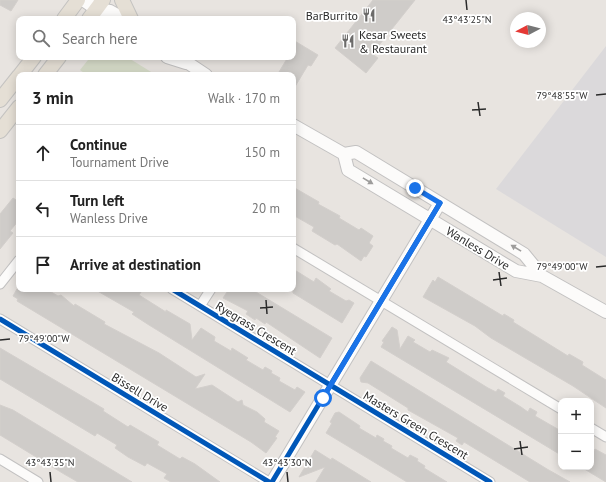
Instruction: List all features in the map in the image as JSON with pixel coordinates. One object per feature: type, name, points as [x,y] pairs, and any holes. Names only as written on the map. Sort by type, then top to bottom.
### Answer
[{"type":"main road","points":[[66,16],[78,0]]},
{"type":"main road","points":[[83,0],[97,12],[110,11],[119,16]]},
{"type":"main road","points":[[122,0],[130,16]]},
{"type":"main road","points":[[22,72],[32,60]]},
{"type":"main road","points":[[47,72],[57,60]]},
{"type":"main road","points":[[183,60],[201,72]]},
{"type":"main road","points":[[0,100],[16,79]]},
{"type":"main road","points":[[0,131],[16,111]]},
{"type":"main road","name":"Wanless Drive","points":[[296,127],[344,154],[356,152],[524,254],[542,276]]},
{"type":"main road","name":"Wanless Drive","points":[[344,154],[348,170],[516,271],[542,276],[606,312]]},
{"type":"main road","points":[[272,482],[382,302],[440,203]]},
{"type":"street","points":[[296,250],[558,408]]},
{"type":"street","points":[[0,284],[16,264]]},
{"type":"street","name":"Ryegrass Crescent","points":[[177,292],[331,385]]},
{"type":"street","points":[[200,306],[209,292]]},
{"type":"street","name":"Bissell Drive","points":[[0,319],[269,482]]},
{"type":"street","name":"Masters Green Crescent","points":[[331,385],[490,482]]},
{"type":"street","points":[[594,430],[606,437]]},
{"type":"street","points":[[0,459],[38,482]]},
{"type":"shaded area","points":[[606,46],[606,257],[496,189]]},
{"type":"green space","points":[[88,60],[132,60],[151,72],[83,72],[80,70]]},
{"type":"building","points":[[0,0],[18,0],[11,11],[0,5]]},
{"type":"building","points":[[373,0],[415,0],[372,54],[378,58],[366,73],[335,48]]},
{"type":"building","points":[[296,42],[318,55],[311,66],[308,65],[296,85],[296,72],[279,72],[286,60],[296,60]]},
{"type":"building","points":[[296,189],[319,202],[318,204],[340,216],[339,218],[359,230],[361,228],[373,236],[369,243],[373,246],[366,257],[364,256],[361,261],[337,244],[335,245],[312,231],[314,227],[296,217]]},
{"type":"building","points":[[13,198],[16,200],[16,224],[10,231],[13,233],[0,249],[0,214]]},
{"type":"building","points":[[296,271],[314,282],[316,278],[331,289],[329,291],[346,301],[349,300],[354,303],[342,323],[293,293],[296,292]]},
{"type":"building","points":[[438,277],[503,316],[504,314],[514,320],[513,322],[568,356],[569,354],[583,362],[582,365],[606,380],[606,408],[594,400],[594,398],[591,398],[491,338],[475,326],[423,297],[433,280],[435,282]]},
{"type":"building","points":[[16,291],[16,292],[51,292],[58,296],[61,295],[74,306],[75,304],[105,322],[104,324],[159,353],[196,377],[205,374],[195,389],[212,385],[238,402],[242,400],[243,405],[257,412],[265,419],[264,422],[279,431],[275,437],[277,438],[266,453],[251,442],[17,301],[18,299],[13,296]]},
{"type":"building","points":[[99,292],[141,292],[139,295],[166,312],[166,310],[190,324],[192,340],[201,328],[215,337],[214,341],[231,351],[232,348],[248,358],[246,360],[263,370],[265,367],[272,371],[271,373],[280,378],[279,381],[295,390],[297,387],[305,392],[290,412],[149,325],[132,314],[134,312]]},
{"type":"building","points":[[227,292],[256,292],[332,338],[320,358],[266,322],[265,324],[256,318],[255,320],[246,314],[248,311],[223,298]]},
{"type":"building","points":[[392,327],[397,330],[400,349],[408,336],[415,340],[413,342],[430,352],[432,350],[449,358],[446,362],[488,388],[496,392],[498,389],[505,393],[503,396],[528,412],[530,408],[537,412],[535,416],[558,429],[558,453],[381,347],[384,342],[382,341]]},
{"type":"building","points":[[0,348],[104,409],[103,411],[128,427],[130,425],[159,442],[157,445],[180,459],[182,457],[195,464],[220,482],[171,482],[164,478],[167,474],[147,463],[145,466],[128,457],[115,448],[117,445],[97,433],[95,436],[0,379]]},
{"type":"building","points":[[371,361],[570,482],[530,482],[464,442],[462,445],[456,441],[458,438],[408,410],[408,408],[368,383],[361,382],[360,378]]},
{"type":"building","points":[[0,405],[13,410],[132,482],[78,482],[64,474],[0,435]]},
{"type":"building","points":[[339,412],[360,426],[359,428],[376,438],[377,435],[384,439],[383,441],[392,446],[391,448],[408,458],[410,455],[418,459],[417,461],[425,466],[424,468],[447,482],[407,482],[326,433],[332,423],[330,422],[335,413]]},
{"type":"building","points":[[595,449],[606,455],[606,482],[586,470],[594,470]]},
{"type":"building","points":[[315,450],[331,460],[332,458],[371,482],[316,482],[325,467],[299,477]]},
{"type":"cycle path","points":[[272,482],[440,203]]},
{"type":"cycle path","points":[[177,292],[490,482]]},
{"type":"cycle path","points":[[0,319],[269,482]]},
{"type":"place","name":"BarBurrito","points":[[369,15]]},
{"type":"place","name":"Kesar Sweets & Restaurant","points":[[348,41]]},
{"type":"route","points":[[323,398],[382,302],[440,203],[415,188]]}]
